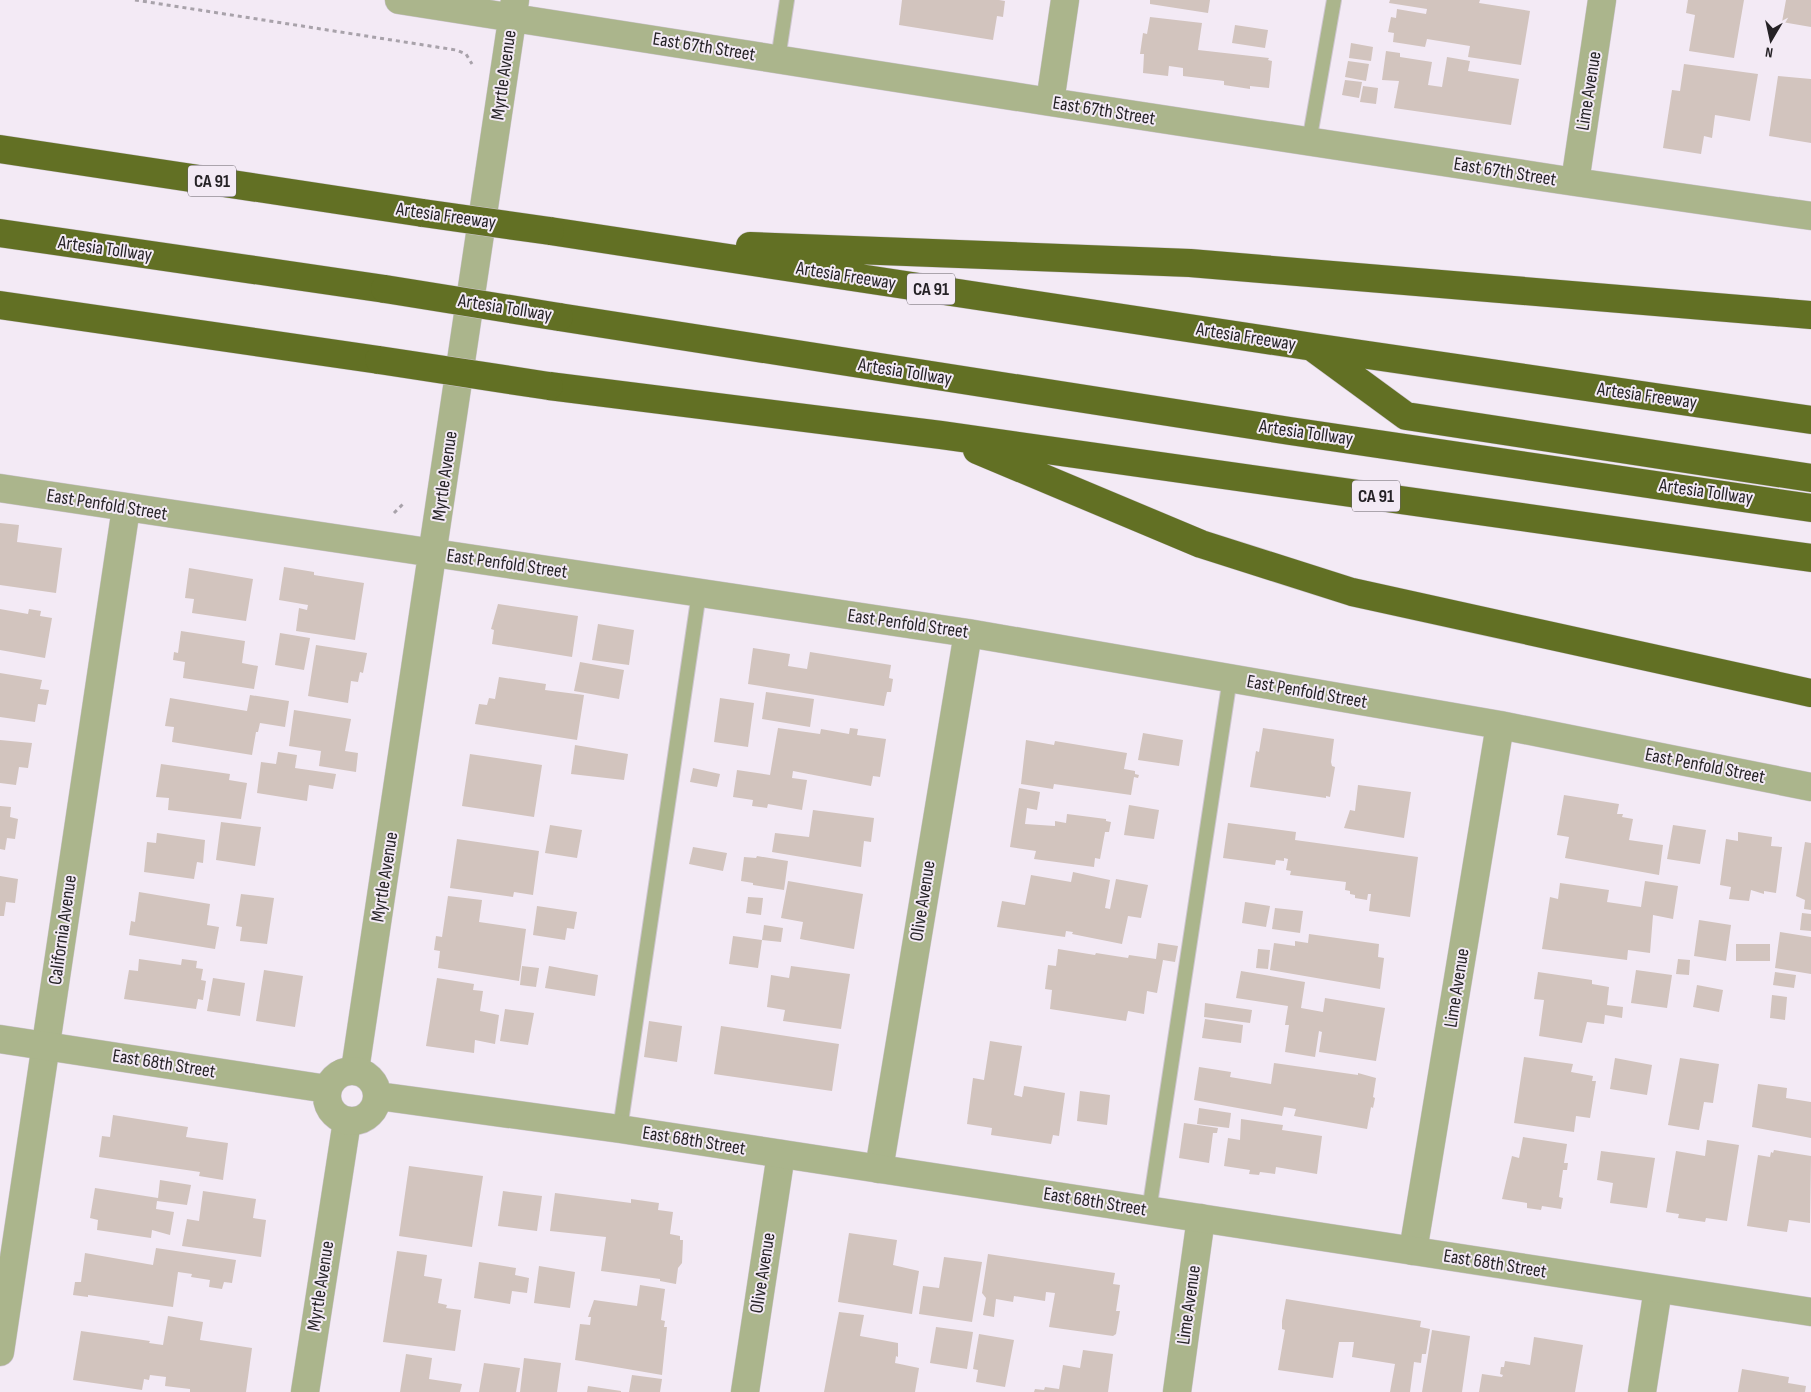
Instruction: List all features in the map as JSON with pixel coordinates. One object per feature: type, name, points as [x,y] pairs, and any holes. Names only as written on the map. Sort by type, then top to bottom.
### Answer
[{"type":"highway","name":"Artesia Freeway","points":[[0,149],[1313,347],[1811,420]]},
{"type":"highway","name":"Artesia Tollway","points":[[0,233],[385,289],[1290,431],[1811,508]]},
{"type":"highway","points":[[618,242],[1190,263],[1811,315]]},
{"type":"highway","name":"CA 91","points":[[0,305],[549,386],[941,435],[1811,558]]},
{"type":"highway","name":"Artesia Tollway","points":[[1313,347],[1406,416],[1811,478]]},
{"type":"highway","points":[[941,435],[1201,544],[1352,592],[1811,693]]},
{"type":"street","name":"East 67th Street","points":[[398,0],[514,8],[778,59],[1309,142],[1811,216]]},
{"type":"street","points":[[1050,102],[1065,0]]},
{"type":"street","name":"Lime Avenue","points":[[1575,182],[1602,0]]},
{"type":"street","name":"Myrtle Avenue","points":[[355,1070],[434,554],[514,8]]},
{"type":"street","name":"East Penfold Street","points":[[0,488],[968,633],[1500,725],[1811,787]]},
{"type":"street","name":"California Avenue","points":[[0,1352],[126,508]]},
{"type":"street","name":"Olive Avenue","points":[[879,1169],[968,633]]},
{"type":"street","name":"Lime Avenue","points":[[1413,1251],[1500,725]]},
{"type":"street","name":"East 68th Street","points":[[0,1039],[327,1089]]},
{"type":"street","points":[[348,1070],[355,1070],[369,1077],[374,1082],[378,1096],[376,1105],[364,1118],[347,1121],[333,1113],[326,1097],[327,1089],[335,1077],[348,1070]]},
{"type":"street","name":"East 68th Street","points":[[378,1096],[620,1129],[1811,1312]]},
{"type":"street","name":"Myrtle Avenue","points":[[305,1392],[347,1121]]},
{"type":"street","name":"Olive Avenue","points":[[745,1392],[781,1154]]},
{"type":"street","name":"Lime Avenue","points":[[1177,1392],[1201,1218]]},
{"type":"street","points":[[1642,1392],[1658,1289]]},
{"type":"lane","points":[[778,59],[787,0]]},
{"type":"lane","points":[[1309,142],[1334,0]]},
{"type":"lane","points":[[620,1129],[700,593]]},
{"type":"lane","points":[[1149,1211],[1230,678]]},
{"type":"building","points":[[902,0],[1005,1],[1003,17],[997,16],[993,40],[899,25]]},
{"type":"building","points":[[1150,0],[1210,0],[1208,13],[1150,4]]},
{"type":"building","points":[[1390,0],[1480,0],[1479,3],[1530,11],[1521,65],[1468,57],[1470,46],[1427,39],[1425,47],[1393,42],[1394,33],[1388,32],[1391,17],[1396,18],[1397,9],[1426,14],[1427,9],[1389,3]]},
{"type":"building","points":[[1688,0],[1744,0],[1734,58],[1689,51],[1695,15],[1686,13]]},
{"type":"building","points":[[1786,0],[1811,0],[1811,27],[1782,22]]},
{"type":"building","points":[[1150,17],[1202,23],[1198,50],[1269,58],[1268,60],[1272,61],[1269,88],[1250,86],[1250,89],[1224,85],[1224,81],[1183,76],[1183,68],[1169,66],[1168,76],[1143,73],[1144,54],[1140,54],[1143,33],[1147,34]]},
{"type":"building","points":[[1235,25],[1268,30],[1265,48],[1232,43]]},
{"type":"building","points":[[1351,43],[1373,47],[1371,61],[1349,58]]},
{"type":"building","points":[[1386,51],[1400,53],[1400,57],[1432,62],[1428,85],[1442,87],[1447,57],[1470,61],[1468,71],[1519,79],[1511,125],[1394,108],[1399,81],[1382,80]]},
{"type":"building","points":[[1348,61],[1369,64],[1366,81],[1345,77]]},
{"type":"building","points":[[1684,64],[1758,74],[1750,121],[1715,115],[1712,138],[1704,136],[1701,154],[1663,148],[1672,90],[1680,91]]},
{"type":"building","points":[[1778,76],[1811,79],[1811,143],[1769,136]]},
{"type":"building","points":[[1345,80],[1362,82],[1359,98],[1342,95]]},
{"type":"building","points":[[1363,86],[1378,88],[1376,104],[1360,102]]},
{"type":"building","points":[[0,523],[19,525],[17,542],[62,548],[56,593],[0,585]]},
{"type":"building","points":[[284,567],[314,572],[314,575],[364,583],[355,640],[296,631],[299,608],[307,610],[308,605],[279,600]]},
{"type":"building","points":[[189,568],[253,579],[246,621],[192,613],[194,599],[185,598]]},
{"type":"building","points":[[498,604],[578,616],[572,657],[492,644],[494,630],[491,629]]},
{"type":"building","points":[[0,609],[28,614],[29,609],[41,611],[40,616],[52,618],[45,658],[0,650]]},
{"type":"building","points":[[598,624],[634,630],[629,665],[592,660]]},
{"type":"building","points":[[181,631],[245,641],[242,663],[258,666],[254,689],[183,678],[185,662],[173,660],[174,652],[178,653]]},
{"type":"building","points":[[280,633],[310,638],[304,670],[275,665]]},
{"type":"building","points":[[316,645],[367,653],[363,673],[360,672],[358,682],[351,681],[348,703],[308,696]]},
{"type":"building","points":[[753,648],[790,654],[788,666],[807,669],[810,652],[891,665],[889,678],[893,679],[891,692],[887,692],[884,706],[748,684]]},
{"type":"building","points":[[580,662],[624,670],[619,699],[574,691]]},
{"type":"building","points":[[0,673],[42,680],[40,689],[49,690],[46,705],[38,704],[35,722],[0,717]]},
{"type":"building","points":[[499,677],[546,684],[545,690],[584,695],[577,740],[475,724],[479,704],[487,705],[489,698],[495,699]]},
{"type":"building","points":[[766,692],[814,699],[810,727],[762,719]]},
{"type":"building","points":[[250,695],[289,701],[285,727],[260,723],[258,732],[256,732],[252,755],[172,742],[174,727],[165,726],[170,698],[247,711]]},
{"type":"building","points":[[720,698],[754,703],[748,747],[714,742]]},
{"type":"building","points":[[294,710],[351,719],[345,751],[358,753],[356,772],[319,766],[321,751],[289,746]]},
{"type":"building","points":[[778,728],[820,734],[821,729],[849,734],[850,728],[858,729],[857,735],[886,739],[880,777],[873,776],[871,786],[793,771],[792,778],[807,780],[802,810],[768,804],[767,808],[752,806],[753,800],[733,797],[737,770],[770,775]]},
{"type":"building","points":[[1263,728],[1334,739],[1331,762],[1332,766],[1335,767],[1330,797],[1250,787],[1256,751],[1259,752]]},
{"type":"building","points":[[1143,733],[1183,740],[1179,766],[1138,760]]},
{"type":"building","points":[[0,740],[32,743],[28,768],[19,767],[16,785],[0,783]]},
{"type":"building","points":[[1026,740],[1054,745],[1055,741],[1127,753],[1124,769],[1135,771],[1135,774],[1139,775],[1138,778],[1134,777],[1131,795],[1054,784],[1053,789],[1021,784]]},
{"type":"building","points":[[575,745],[628,754],[624,780],[571,774]]},
{"type":"building","points":[[278,752],[297,755],[295,768],[336,774],[333,789],[309,785],[307,801],[257,793],[261,762],[276,764]]},
{"type":"building","points":[[470,754],[542,765],[534,817],[462,806]]},
{"type":"building","points":[[161,764],[230,774],[229,780],[247,783],[241,819],[168,810],[169,798],[156,797]]},
{"type":"building","points":[[693,768],[720,774],[717,787],[690,782]]},
{"type":"building","points":[[1358,785],[1411,792],[1404,838],[1344,828],[1350,810],[1355,811]]},
{"type":"building","points":[[1019,788],[1040,792],[1037,810],[1027,808],[1025,824],[1055,826],[1055,821],[1066,823],[1067,814],[1106,819],[1106,821],[1111,822],[1109,832],[1105,832],[1100,859],[1095,858],[1094,867],[1034,859],[1036,851],[1010,847]]},
{"type":"building","points":[[1564,795],[1619,804],[1617,814],[1623,814],[1622,817],[1633,819],[1629,840],[1663,845],[1659,875],[1565,858],[1569,837],[1557,835]]},
{"type":"building","points":[[1129,805],[1159,810],[1154,839],[1124,835]]},
{"type":"building","points":[[0,806],[11,807],[10,817],[18,819],[15,839],[7,838],[5,850],[0,849]]},
{"type":"building","points":[[813,810],[874,818],[871,842],[864,841],[861,867],[772,852],[775,833],[809,837]]},
{"type":"building","points":[[221,822],[261,827],[255,866],[216,860]]},
{"type":"building","points":[[1228,823],[1296,832],[1295,840],[1418,857],[1410,917],[1369,911],[1371,894],[1368,894],[1367,900],[1355,898],[1355,895],[1350,894],[1350,891],[1345,890],[1346,882],[1290,875],[1291,871],[1286,870],[1288,859],[1284,858],[1284,861],[1276,860],[1275,865],[1223,858]]},
{"type":"building","points":[[550,825],[582,830],[577,858],[545,853]]},
{"type":"building","points":[[1673,825],[1706,830],[1700,864],[1667,859]]},
{"type":"building","points":[[1738,832],[1772,837],[1771,846],[1782,847],[1776,893],[1764,891],[1764,894],[1751,890],[1749,901],[1729,899],[1731,887],[1720,885],[1726,839],[1738,841]]},
{"type":"building","points":[[157,833],[205,840],[203,863],[197,862],[194,879],[144,872],[147,842],[156,843]]},
{"type":"building","points":[[457,839],[539,851],[533,895],[514,892],[513,897],[450,888]]},
{"type":"building","points":[[1805,842],[1811,843],[1811,910],[1804,909],[1805,900],[1796,896]]},
{"type":"building","points":[[693,847],[727,853],[723,871],[689,864]]},
{"type":"building","points":[[757,856],[788,861],[784,890],[741,881],[744,857],[756,858]]},
{"type":"building","points":[[1073,872],[1110,880],[1105,908],[1110,909],[1116,879],[1148,885],[1141,918],[1128,916],[1122,944],[1072,934],[1073,932],[1066,931],[1065,937],[997,927],[1002,901],[1025,905],[1031,875],[1071,882]]},
{"type":"building","points":[[0,876],[18,879],[15,903],[6,902],[4,916],[0,916]]},
{"type":"building","points":[[788,881],[863,894],[854,949],[800,939],[803,922],[781,918]]},
{"type":"building","points":[[1645,881],[1678,886],[1673,919],[1653,915],[1650,953],[1628,950],[1627,960],[1542,949],[1550,897],[1558,899],[1560,883],[1609,890],[1607,902],[1641,907]]},
{"type":"building","points":[[139,892],[210,904],[207,925],[219,927],[215,949],[129,935],[131,921],[135,922]]},
{"type":"building","points":[[241,894],[274,898],[267,944],[240,941],[242,927],[236,926]]},
{"type":"building","points":[[448,896],[482,900],[479,922],[526,929],[519,981],[438,968],[440,951],[434,950],[436,936],[442,937]]},
{"type":"building","points":[[748,897],[763,898],[761,915],[746,913]]},
{"type":"building","points":[[1245,902],[1270,906],[1266,927],[1242,923]]},
{"type":"building","points":[[537,906],[577,912],[574,929],[567,928],[565,940],[533,935]]},
{"type":"building","points":[[1275,908],[1303,911],[1300,933],[1272,929]]},
{"type":"building","points":[[1802,913],[1811,914],[1811,931],[1800,930]]},
{"type":"building","points":[[1699,920],[1731,925],[1726,961],[1694,956]]},
{"type":"building","points":[[764,925],[783,928],[781,942],[762,940]]},
{"type":"building","points":[[1780,932],[1811,937],[1811,974],[1775,968]]},
{"type":"building","points":[[1309,934],[1379,944],[1378,957],[1384,958],[1380,989],[1270,970],[1274,943],[1295,946],[1295,941],[1308,943]]},
{"type":"building","points":[[733,936],[762,940],[758,968],[729,964]]},
{"type":"building","points":[[1158,943],[1178,946],[1175,962],[1163,960],[1157,993],[1147,991],[1144,1014],[1128,1011],[1126,1021],[1050,1009],[1052,990],[1045,989],[1048,965],[1056,966],[1058,949],[1095,955],[1096,953],[1128,958],[1129,955],[1156,959]]},
{"type":"building","points":[[1736,944],[1770,944],[1770,961],[1736,961]]},
{"type":"building","points":[[1258,949],[1270,950],[1268,969],[1256,968]]},
{"type":"building","points":[[139,959],[181,965],[182,959],[197,961],[196,968],[203,969],[201,980],[206,981],[203,1000],[198,999],[196,1009],[124,999],[129,970],[138,971]]},
{"type":"building","points":[[1678,959],[1690,960],[1689,975],[1676,974]]},
{"type":"building","points":[[522,966],[539,968],[536,987],[520,985]]},
{"type":"building","points":[[549,966],[598,975],[595,996],[545,988]]},
{"type":"building","points":[[791,966],[850,974],[841,1029],[783,1021],[785,1010],[767,1007],[771,975],[789,978]]},
{"type":"building","points":[[264,970],[303,976],[295,1027],[256,1021]]},
{"type":"building","points":[[1636,970],[1672,975],[1667,1008],[1631,1003]]},
{"type":"building","points":[[1241,971],[1305,982],[1301,1008],[1323,1012],[1325,998],[1385,1008],[1376,1061],[1319,1052],[1322,1032],[1319,1031],[1315,1057],[1285,1052],[1289,1025],[1285,1025],[1288,1006],[1236,998]]},
{"type":"building","points":[[1538,972],[1592,980],[1592,984],[1609,987],[1607,1005],[1623,1007],[1622,1018],[1605,1015],[1604,1024],[1587,1022],[1582,1043],[1539,1036],[1544,1000],[1534,999]]},
{"type":"building","points":[[1775,972],[1796,975],[1794,988],[1773,985]]},
{"type":"building","points":[[213,978],[245,983],[240,1016],[207,1011]]},
{"type":"building","points":[[437,978],[474,984],[473,990],[483,991],[480,1011],[499,1015],[495,1044],[475,1040],[474,1053],[426,1046]]},
{"type":"building","points":[[1697,985],[1723,990],[1719,1012],[1693,1007]]},
{"type":"building","points":[[1772,995],[1787,997],[1785,1020],[1770,1018]]},
{"type":"building","points":[[1205,1003],[1252,1010],[1250,1023],[1204,1017]]},
{"type":"building","points":[[505,1009],[534,1013],[528,1045],[500,1041]]},
{"type":"building","points":[[1205,1019],[1243,1025],[1241,1043],[1202,1038]]},
{"type":"building","points":[[649,1021],[682,1026],[677,1062],[644,1057]]},
{"type":"building","points":[[721,1026],[839,1044],[832,1091],[714,1074]]},
{"type":"building","points":[[990,1041],[1022,1046],[1014,1095],[1022,1097],[1024,1086],[1065,1093],[1059,1136],[1053,1135],[1051,1144],[991,1135],[992,1128],[967,1124],[973,1078],[984,1080]]},
{"type":"building","points":[[1524,1057],[1573,1064],[1571,1072],[1593,1076],[1592,1081],[1596,1081],[1590,1118],[1576,1116],[1574,1132],[1514,1123]]},
{"type":"building","points":[[1615,1058],[1652,1065],[1647,1095],[1610,1089]]},
{"type":"building","points":[[1680,1058],[1719,1064],[1713,1103],[1704,1102],[1699,1130],[1668,1125]]},
{"type":"building","points":[[1274,1063],[1358,1075],[1358,1073],[1376,1078],[1373,1097],[1375,1098],[1373,1108],[1371,1107],[1367,1129],[1294,1116],[1296,1109],[1284,1107],[1282,1116],[1194,1100],[1199,1067],[1231,1072],[1230,1077],[1271,1084]]},
{"type":"building","points":[[1758,1084],[1787,1088],[1786,1098],[1811,1102],[1811,1138],[1752,1127]]},
{"type":"building","points":[[1080,1091],[1110,1095],[1107,1125],[1077,1121]]},
{"type":"building","points":[[1199,1108],[1231,1113],[1229,1128],[1197,1124]]},
{"type":"building","points":[[113,1115],[188,1127],[186,1137],[228,1143],[223,1180],[199,1176],[200,1172],[99,1157],[102,1136],[110,1137]]},
{"type":"building","points":[[1241,1119],[1283,1125],[1282,1130],[1322,1136],[1317,1174],[1276,1167],[1275,1174],[1260,1172],[1259,1175],[1249,1174],[1250,1170],[1224,1166],[1228,1138],[1240,1140]]},
{"type":"building","points":[[1184,1123],[1218,1128],[1217,1133],[1213,1133],[1209,1163],[1179,1158]]},
{"type":"building","points":[[1523,1137],[1567,1144],[1564,1163],[1568,1163],[1567,1170],[1563,1170],[1559,1197],[1563,1198],[1561,1209],[1542,1206],[1541,1210],[1527,1208],[1527,1203],[1502,1199],[1512,1156],[1519,1158]]},
{"type":"building","points":[[1707,1140],[1739,1145],[1727,1221],[1706,1218],[1705,1222],[1678,1218],[1679,1214],[1666,1212],[1676,1151],[1705,1156]]},
{"type":"building","points":[[1774,1150],[1811,1156],[1810,1223],[1789,1220],[1787,1232],[1747,1226],[1758,1155],[1770,1157],[1771,1152],[1773,1153]]},
{"type":"building","points":[[1601,1151],[1655,1158],[1647,1208],[1610,1203],[1613,1183],[1597,1180]]},
{"type":"building","points":[[409,1166],[483,1176],[472,1247],[399,1236]]},
{"type":"building","points":[[160,1180],[191,1185],[187,1205],[157,1201],[156,1209],[174,1212],[170,1235],[152,1230],[151,1238],[97,1230],[98,1220],[90,1218],[95,1188],[158,1198]]},
{"type":"building","points":[[203,1191],[256,1199],[253,1218],[266,1220],[261,1257],[182,1246],[187,1219],[199,1221]]},
{"type":"building","points":[[503,1191],[542,1196],[537,1231],[498,1226]]},
{"type":"building","points":[[555,1193],[631,1203],[631,1199],[659,1203],[658,1210],[673,1212],[670,1234],[680,1236],[680,1240],[683,1240],[682,1263],[678,1268],[676,1284],[660,1281],[660,1279],[601,1271],[606,1237],[550,1231]]},
{"type":"building","points":[[849,1233],[897,1240],[893,1265],[919,1271],[912,1314],[838,1302]]},
{"type":"building","points":[[156,1248],[236,1260],[232,1283],[224,1282],[222,1289],[209,1287],[210,1280],[191,1277],[192,1274],[178,1272],[173,1307],[88,1295],[88,1297],[73,1295],[75,1282],[81,1282],[85,1253],[153,1265]]},
{"type":"building","points":[[397,1251],[427,1255],[424,1276],[442,1279],[438,1303],[447,1305],[446,1308],[461,1310],[455,1351],[383,1342]]},
{"type":"building","points":[[988,1254],[1115,1273],[1113,1284],[1120,1285],[1116,1311],[1120,1311],[1116,1334],[1113,1336],[1049,1327],[1055,1293],[1046,1292],[1045,1301],[1014,1296],[1013,1302],[996,1299],[994,1317],[983,1315],[986,1298],[982,1293]]},
{"type":"building","points":[[944,1257],[982,1262],[972,1322],[919,1314],[923,1286],[939,1288]]},
{"type":"building","points":[[479,1262],[516,1268],[515,1275],[529,1278],[527,1293],[512,1291],[510,1304],[474,1298]]},
{"type":"building","points":[[539,1266],[575,1272],[570,1308],[534,1303]]},
{"type":"building","points":[[640,1285],[665,1289],[661,1320],[665,1321],[664,1327],[667,1327],[662,1375],[575,1360],[580,1324],[590,1325],[591,1317],[588,1317],[594,1300],[637,1306]]},
{"type":"building","points":[[1286,1299],[1421,1321],[1420,1327],[1430,1329],[1426,1354],[1422,1354],[1421,1363],[1414,1362],[1410,1392],[1390,1392],[1395,1364],[1352,1357],[1354,1342],[1339,1342],[1333,1378],[1278,1370],[1285,1330],[1282,1329],[1282,1321]]},
{"type":"building","points":[[839,1312],[864,1315],[860,1336],[898,1343],[898,1357],[896,1356],[895,1363],[919,1368],[915,1392],[824,1392]]},
{"type":"building","points":[[168,1316],[203,1322],[200,1340],[252,1348],[246,1392],[190,1392],[190,1389],[165,1386],[166,1377],[150,1375],[149,1380],[144,1379],[142,1390],[73,1380],[81,1331],[150,1341],[149,1343],[163,1345]]},
{"type":"building","points":[[936,1327],[973,1332],[967,1369],[930,1363]]},
{"type":"building","points":[[1432,1330],[1470,1336],[1462,1392],[1422,1392]]},
{"type":"building","points":[[979,1334],[1014,1340],[1005,1387],[976,1382],[978,1370],[973,1369]]},
{"type":"building","points":[[1534,1337],[1583,1345],[1575,1392],[1479,1392],[1482,1374],[1502,1377],[1503,1375],[1500,1374],[1501,1367],[1504,1367],[1505,1361],[1530,1365]]},
{"type":"building","points":[[1083,1350],[1113,1354],[1108,1392],[1034,1392],[1035,1389],[1044,1390],[1045,1387],[1059,1389],[1063,1365],[1080,1368]]},
{"type":"building","points":[[406,1354],[432,1358],[429,1379],[462,1384],[460,1392],[400,1392]]},
{"type":"building","points":[[524,1358],[561,1363],[557,1392],[520,1392]]},
{"type":"building","points":[[484,1363],[520,1368],[516,1392],[479,1392]]},
{"type":"building","points":[[1742,1369],[1789,1377],[1788,1383],[1806,1386],[1805,1392],[1738,1392]]},
{"type":"building","points":[[632,1375],[662,1379],[660,1392],[629,1392]]},
{"type":"building","points":[[588,1386],[621,1391],[621,1392],[587,1392]]}]
